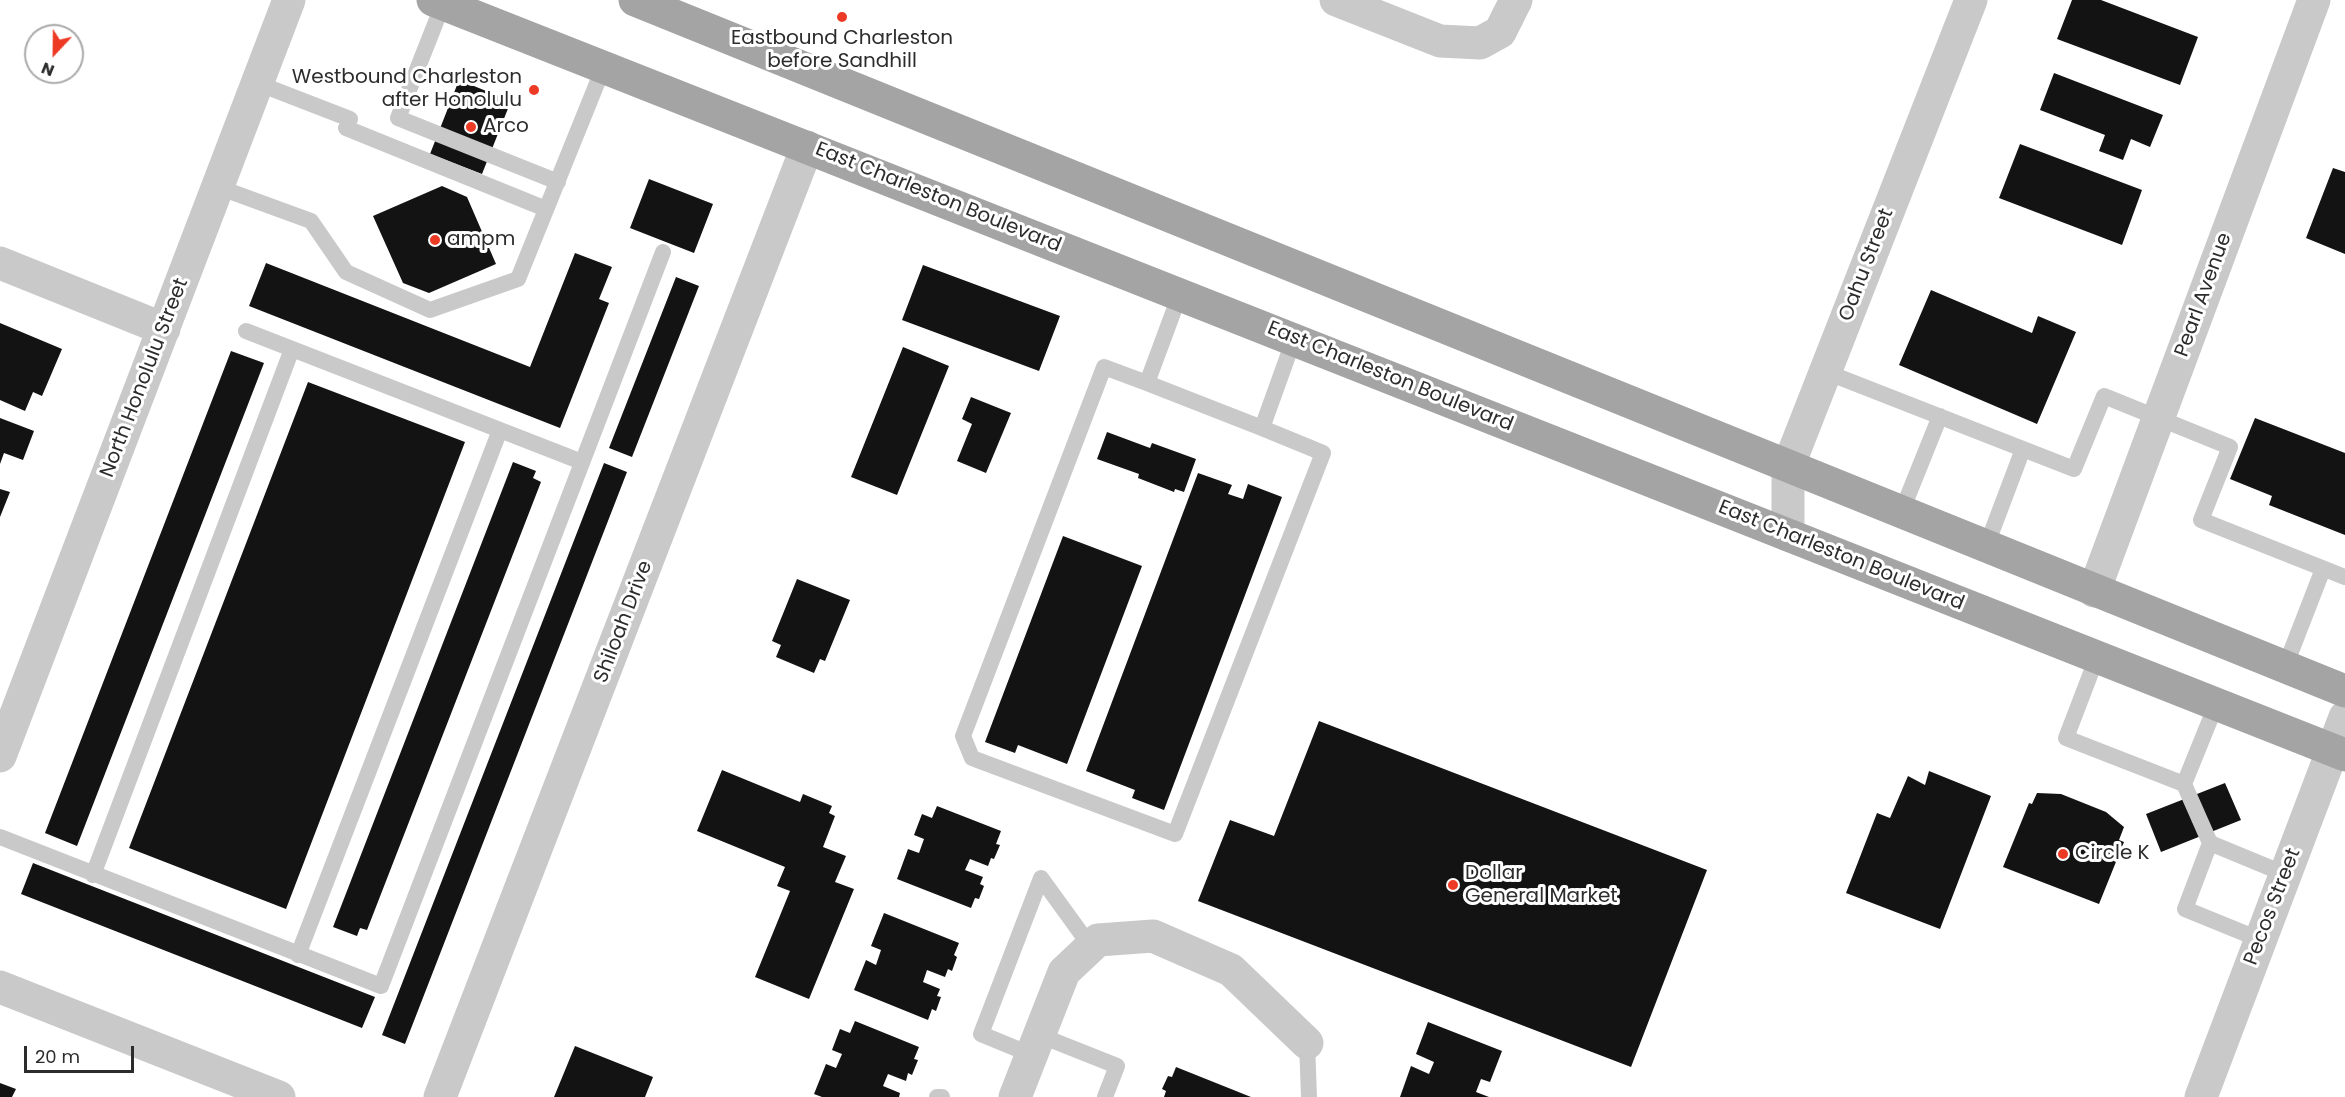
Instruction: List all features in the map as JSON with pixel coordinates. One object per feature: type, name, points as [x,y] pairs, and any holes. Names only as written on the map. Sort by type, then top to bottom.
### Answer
[{"type":"main road","points":[[635,0],[2345,691]]},
{"type":"main road","name":"East Charleston Boulevard","points":[[438,2],[2339,753]]},
{"type":"street","name":"North Honolulu Street","points":[[0,756],[289,0]]},
{"type":"street","points":[[1336,0],[1440,41],[1480,43],[1500,32],[1516,0]]},
{"type":"street","name":"Oahu Street","points":[[1788,535],[1788,467],[1971,0]]},
{"type":"street","name":"Pearl Avenue","points":[[2094,591],[2314,0]]},
{"type":"street","name":"Shiloah Drive","points":[[440,1097],[807,147]]},
{"type":"street","points":[[0,263],[164,329]]},
{"type":"street","name":"Pecos Street","points":[[2202,1097],[2285,874],[2339,753],[2345,717]]},
{"type":"street","points":[[1015,1097],[1064,972],[1098,940],[1153,936],[1231,970],[1308,1043]]},
{"type":"street","points":[[0,987],[279,1097]]},
{"type":"lane","points":[[438,2],[398,118],[558,182]]},
{"type":"lane","points":[[218,187],[311,221],[346,272],[430,310],[518,279],[604,66]]},
{"type":"lane","points":[[257,82],[348,124],[546,209]]},
{"type":"lane","points":[[0,837],[381,986],[663,252]]},
{"type":"lane","points":[[1147,383],[1180,294]]},
{"type":"lane","points":[[246,331],[582,462]]},
{"type":"lane","points":[[1262,428],[1294,339]]},
{"type":"lane","points":[[93,875],[292,349]]},
{"type":"lane","points":[[1104,367],[1262,428],[1323,453],[1175,834],[972,758],[963,736],[1104,367]]},
{"type":"lane","points":[[1826,372],[2074,469],[2104,396],[2230,447],[2201,520],[2345,578]]},
{"type":"lane","points":[[1901,513],[1940,416]]},
{"type":"lane","points":[[298,955],[500,430]]},
{"type":"lane","points":[[1986,547],[2023,449]]},
{"type":"lane","points":[[2285,667],[2323,569]]},
{"type":"lane","points":[[2097,657],[2066,738],[2184,784],[2210,843],[2285,874]]},
{"type":"lane","points":[[2184,784],[2216,705]]},
{"type":"lane","points":[[2210,843],[2185,909],[2261,940]]},
{"type":"lane","points":[[1091,947],[1041,878],[981,1034],[1117,1066],[1105,1097]]},
{"type":"lane","points":[[1308,1043],[1309,1097]]},
{"type":"lane","points":[[937,1097],[942,1097]]},
{"type":"building","points":[[2072,0],[2101,0],[2198,37],[2180,85],[2057,39]]},
{"type":"building","points":[[2054,73],[2163,115],[2150,147],[2131,139],[2123,160],[2099,151],[2105,135],[2040,110]]},
{"type":"building","name":"Arco","points":[[459,80],[511,101],[482,174],[430,154]]},
{"type":"building","points":[[2020,144],[2142,190],[2122,245],[1999,198]]},
{"type":"building","points":[[2333,168],[2345,172],[2345,254],[2306,238]]},
{"type":"building","points":[[649,179],[713,204],[694,253],[630,228]]},
{"type":"building","name":"ampm","points":[[442,186],[467,197],[496,264],[429,293],[403,283],[373,216]]},
{"type":"building","points":[[575,253],[612,267],[599,299],[609,303],[560,428],[249,306],[266,263],[530,367]]},
{"type":"building","points":[[923,265],[1060,316],[1039,371],[902,320]]},
{"type":"building","points":[[676,277],[699,286],[632,457],[609,448]]},
{"type":"building","points":[[1931,290],[2032,333],[2038,316],[2076,332],[2037,424],[1899,365]]},
{"type":"building","points":[[0,323],[62,349],[42,396],[33,392],[25,411],[0,400]]},
{"type":"building","points":[[903,347],[949,366],[897,495],[851,477]]},
{"type":"building","points":[[231,351],[264,363],[77,846],[45,833]]},
{"type":"building","points":[[308,382],[465,442],[286,909],[129,848]]},
{"type":"building","points":[[971,397],[1011,413],[986,473],[957,461],[972,424],[962,419]]},
{"type":"building","points":[[0,418],[34,431],[23,460],[4,453],[0,464]]},
{"type":"building","points":[[2255,418],[2345,453],[2345,535],[2269,505],[2272,496],[2230,479]]},
{"type":"building","points":[[1107,432],[1150,448],[1152,443],[1196,459],[1184,492],[1175,489],[1174,492],[1138,478],[1139,474],[1097,459]]},
{"type":"building","points":[[513,462],[536,471],[533,478],[541,482],[367,930],[360,928],[357,936],[333,927]]},
{"type":"building","points":[[604,463],[627,472],[405,1044],[382,1035]]},
{"type":"building","points":[[1198,473],[1232,485],[1228,494],[1243,499],[1248,484],[1282,497],[1164,810],[1132,798],[1135,790],[1086,771]]},
{"type":"building","points":[[0,489],[10,492],[0,517]]},
{"type":"building","points":[[1063,536],[1142,566],[1067,764],[1018,745],[1015,753],[985,742]]},
{"type":"building","points":[[797,579],[850,600],[825,661],[820,659],[814,673],[776,657],[781,645],[772,641]]},
{"type":"building","name":"Dollar General Market","points":[[1319,721],[1707,870],[1631,1067],[1198,901],[1230,820],[1274,836]]},
{"type":"building","points":[[722,770],[800,802],[803,794],[832,806],[829,813],[835,816],[823,847],[846,856],[835,882],[854,889],[809,999],[755,977],[790,891],[777,886],[785,867],[697,831]]},
{"type":"building","points":[[1929,771],[1991,796],[1940,929],[1846,893],[1877,813],[1890,818],[1908,776],[1925,785]]},
{"type":"building","name":"Circle K","points":[[2225,783],[2241,820],[2161,852],[2146,814]]},
{"type":"building","name":"Circle K","points":[[2037,793],[2061,794],[2106,812],[2124,827],[2119,840],[2124,842],[2099,904],[2003,867],[2029,803],[2032,804]]},
{"type":"building","points":[[937,806],[1001,831],[996,844],[1000,845],[988,866],[970,859],[965,870],[983,877],[980,884],[984,886],[979,899],[975,898],[971,908],[897,879],[908,849],[919,853],[924,839],[914,835],[922,814],[932,818]]},
{"type":"building","points":[[33,863],[375,997],[362,1028],[21,894]]},
{"type":"building","points":[[884,913],[959,943],[954,955],[957,957],[952,971],[948,969],[945,977],[927,970],[923,982],[940,989],[937,996],[941,997],[936,1011],[932,1009],[928,1020],[854,990],[866,960],[876,965],[881,950],[871,946]]},
{"type":"building","points":[[855,1021],[919,1047],[914,1059],[918,1060],[912,1075],[908,1073],[906,1081],[888,1074],[883,1086],[900,1093],[899,1097],[822,1097],[814,1094],[826,1064],[836,1068],[842,1054],[832,1050],[840,1029],[850,1033]]},
{"type":"building","points":[[1428,1022],[1502,1051],[1490,1082],[1481,1079],[1476,1092],[1489,1097],[1400,1097],[1411,1066],[1429,1074],[1434,1062],[1416,1054]]},
{"type":"building","points":[[575,1046],[653,1077],[645,1097],[554,1097]]},
{"type":"building","points":[[1176,1067],[1251,1097],[1164,1097],[1166,1091],[1162,1089],[1168,1076],[1172,1077]]},
{"type":"building","points":[[0,1083],[16,1089],[12,1097],[0,1097]]},
{"type":"place","name":"Eastbound Charleston before Sandhill","points":[[842,17]]},
{"type":"place","name":"Westbound Charleston after Honolulu","points":[[534,90]]},
{"type":"place","name":"Arco","points":[[471,127]]},
{"type":"place","name":"ampm","points":[[435,240]]},
{"type":"place","name":"Circle K","points":[[2063,854]]},
{"type":"place","name":"Dollar General Market","points":[[1453,885]]}]
